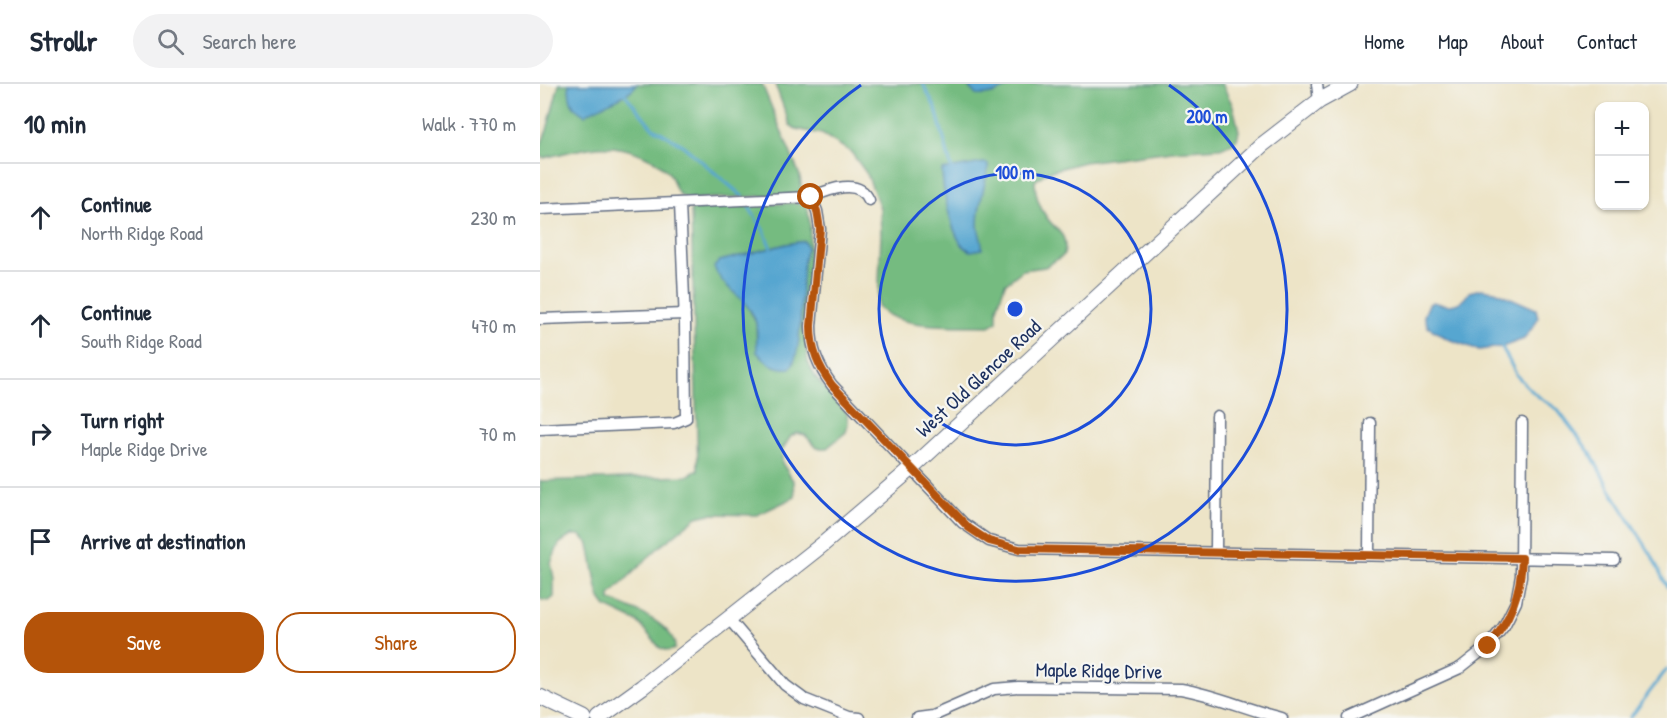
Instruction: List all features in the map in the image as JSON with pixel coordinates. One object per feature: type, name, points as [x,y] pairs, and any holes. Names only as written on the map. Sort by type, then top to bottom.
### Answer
[{"type":"street","points":[[1317,84],[1319,101]]},
{"type":"street","name":"West Old Glencoe Road","points":[[599,718],[642,687],[822,545],[911,469],[1274,135],[1319,101],[1350,84]]},
{"type":"street","points":[[540,209],[811,197],[831,190],[853,187],[862,190],[869,200]]},
{"type":"street","points":[[811,197],[817,211],[820,229],[811,326],[811,340],[817,361],[832,385],[911,469],[969,528],[989,541],[1019,549],[1614,560]]},
{"type":"street","points":[[540,429],[674,423],[686,418],[685,314],[680,204]]},
{"type":"street","points":[[540,319],[685,314]]},
{"type":"street","points":[[1215,551],[1217,416]]},
{"type":"street","points":[[1369,554],[1370,423]]},
{"type":"street","points":[[1349,718],[1460,668],[1488,646],[1504,626],[1516,602],[1521,576],[1522,423]]},
{"type":"street","points":[[729,619],[785,685],[804,699],[849,717],[859,718]]},
{"type":"street","name":"Maple Ridge Drive","points":[[917,718],[932,716],[994,689],[1018,687],[1181,689],[1201,692],[1282,718]]},
{"type":"street","points":[[540,697],[584,718]]},
{"type":"green space","points":[[559,84],[762,84],[800,176],[799,192],[793,195],[690,199],[677,192],[671,176],[663,167],[652,159],[632,151],[595,147],[544,158],[540,156],[540,147]]},
{"type":"green space","points":[[775,84],[966,84],[970,89],[992,94],[1014,84],[1222,84],[1233,106],[1239,131],[1237,139],[1220,148],[1172,151],[1084,162],[1047,172],[1035,181],[1037,196],[1044,214],[1065,242],[1064,255],[1045,267],[1023,270],[1005,284],[997,308],[997,321],[990,326],[930,325],[899,319],[887,314],[878,306],[880,208],[867,174],[851,152],[822,134],[796,129],[790,125]]},
{"type":"green space","points":[[794,203],[805,205],[808,209],[810,227],[806,346],[808,362],[816,378],[847,413],[848,424],[846,432],[827,448],[817,448],[805,435],[797,433],[791,436],[782,450],[782,463],[794,482],[795,497],[757,515],[710,514],[697,517],[657,549],[610,595],[610,600],[650,618],[668,632],[675,649],[669,651],[660,648],[638,622],[606,607],[600,599],[597,588],[589,544],[580,535],[572,535],[559,544],[551,563],[554,597],[549,601],[540,598],[540,481],[687,476],[698,470],[691,210],[703,207]],"holes":[[[804,241],[807,248],[801,276],[801,324],[757,352],[756,323],[747,305],[724,283],[720,261]]]},
{"type":"water","points":[[569,84],[637,84],[626,94],[585,115],[572,102]]},
{"type":"water","points":[[966,84],[1014,84],[987,95],[976,95]]},
{"type":"water","points":[[988,164],[988,170],[978,217],[982,249],[971,251],[960,242],[953,227],[945,196],[942,170]]},
{"type":"water","points":[[804,241],[807,248],[802,276],[798,346],[790,368],[780,368],[767,362],[757,352],[757,326],[753,315],[723,282],[714,267],[720,261]]},
{"type":"water","points":[[1481,289],[1495,291],[1536,309],[1538,318],[1524,339],[1502,347],[1479,350],[1448,339],[1428,327],[1424,316],[1429,304],[1433,302],[1453,305],[1462,301],[1469,292]]},
{"type":"waterway","points":[[923,84],[936,109],[952,170]]},
{"type":"waterway","points":[[624,93],[652,127],[681,144],[742,196]]},
{"type":"waterway","points":[[747,204],[764,231],[772,251]]},
{"type":"waterway","points":[[1502,347],[1517,376],[1536,395],[1557,409],[1591,454],[1609,488],[1651,554],[1667,587]]},
{"type":"waterway","points":[[1630,718],[1667,669]]},
{"type":"route","points":[[811,197],[820,223],[811,340],[823,373],[963,523],[982,537],[1003,546],[1019,549],[1522,558],[1516,602],[1504,626],[1488,646]]}]
